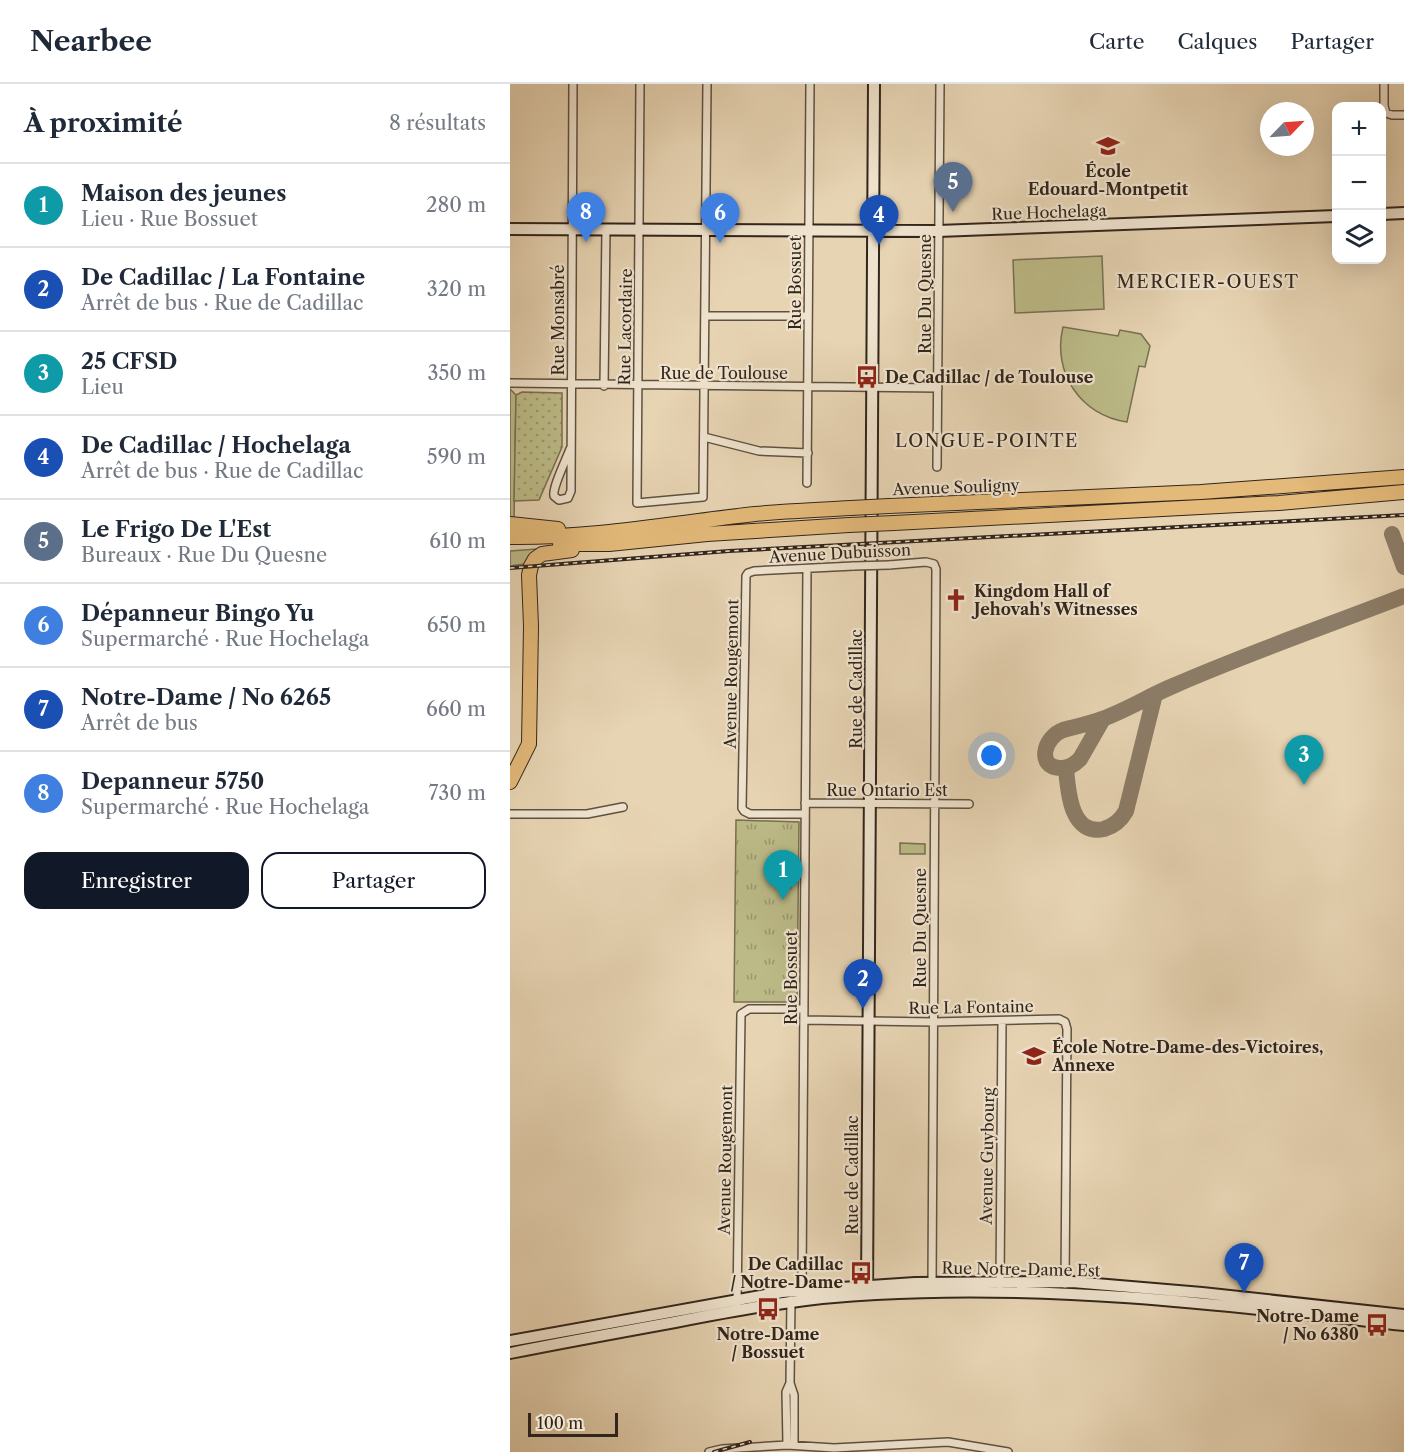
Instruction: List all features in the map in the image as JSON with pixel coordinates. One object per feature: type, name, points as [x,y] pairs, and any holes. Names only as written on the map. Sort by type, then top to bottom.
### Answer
[{"type":"highway","name":"Avenue Souligny","points":[[510,537],[610,538],[758,514],[1242,490],[1404,477]]},
{"type":"highway","name":"Avenue Souligny","points":[[510,545],[1247,505],[1404,492]]},
{"type":"highway","points":[[510,524],[610,538]]},
{"type":"highway","points":[[510,782],[529,744],[531,626],[529,575],[531,566],[535,559],[546,553],[610,538]]},
{"type":"main road","name":"Rue de Cadillac","points":[[867,1290],[874,84]]},
{"type":"main road","points":[[1386,214],[1404,213]]},
{"type":"main road","name":"Rue Hochelaga","points":[[510,229],[938,231],[1332,216]]},
{"type":"main road","name":"Rue Notre-Dame Est","points":[[510,1341],[639,1323],[737,1305],[800,1290],[932,1287],[1065,1287],[1202,1293],[1404,1325]]},
{"type":"main road","name":"Rue Notre-Dame Est","points":[[737,1305],[790,1303],[867,1290]]},
{"type":"main road","name":"Rue Notre-Dame Est","points":[[1306,1309],[1404,1315]]},
{"type":"main road","name":"Rue Notre-Dame Est","points":[[510,1353],[639,1323]]},
{"type":"street","name":"Rue Monsabré","points":[[570,449],[553,490],[554,496],[559,500],[568,498],[571,491],[573,84]]},
{"type":"street","name":"Rue Lacordaire","points":[[640,84],[637,503],[703,496],[704,437]]},
{"type":"street","points":[[707,84],[704,437],[759,452],[808,453]]},
{"type":"street","name":"Rue Bossuet","points":[[807,483],[810,84]]},
{"type":"street","name":"Rue Du Quesne","points":[[938,467],[940,84]]},
{"type":"street","points":[[1384,84],[1386,113],[1404,115]]},
{"type":"street","points":[[604,386],[606,229]]},
{"type":"street","points":[[705,316],[808,316]]},
{"type":"street","name":"Rue de Toulouse","points":[[510,383],[604,386],[938,388]]},
{"type":"street","name":"Avenue Dubuisson","points":[[748,573],[754,570],[926,562],[934,564]]},
{"type":"street","name":"Rue Du Quesne","points":[[932,1287],[936,572],[934,564]]},
{"type":"street","name":"Rue Bossuet","points":[[800,1290],[802,1282],[807,569]]},
{"type":"street","name":"Avenue Rougemont","points":[[748,573],[745,604],[742,804],[744,811],[750,814],[805,814]]},
{"type":"street","name":"Rue Ontario Est","points":[[806,803],[969,804]]},
{"type":"street","points":[[510,814],[587,814],[623,807]]},
{"type":"street","name":"Avenue Rougemont","points":[[737,1305],[740,1016],[742,1011],[749,1009],[804,1010]]},
{"type":"street","name":"Rue La Fontaine","points":[[804,1020],[933,1022],[1059,1019],[1065,1022],[1067,1029],[1065,1287]]},
{"type":"street","name":"Avenue Guybourg","points":[[1000,1286],[1002,1021]]},
{"type":"street","points":[[790,1445],[794,1395],[790,1383],[790,1303],[800,1290]]},
{"type":"street","points":[[709,1452],[722,1449],[790,1445],[834,1448],[948,1442],[1008,1452]]},
{"type":"green space","points":[[1102,256],[1104,309],[1015,313],[1013,260]]},
{"type":"green space","points":[[1063,327],[1118,336],[1120,330],[1141,334],[1150,346],[1145,367],[1139,366],[1127,422],[1110,418],[1096,411],[1073,389],[1062,360]]},
{"type":"green space","points":[[510,389],[516,395],[514,522],[510,521]]},
{"type":"green space","points":[[522,392],[562,393],[562,447],[539,500],[514,501],[516,395]]},
{"type":"green space","points":[[537,549],[538,552],[524,564],[510,566],[510,551]]},
{"type":"green space","points":[[736,820],[799,822],[797,1002],[734,1002]]},
{"type":"green space","points":[[900,843],[925,844],[925,854],[900,854]]},
{"type":"taxiway","points":[[1392,534],[1404,567]]},
{"type":"taxiway","points":[[1103,719],[1076,763],[1063,768],[1048,763],[1045,757],[1047,745],[1056,734],[1063,730],[1111,715],[1201,674],[1404,596]]},
{"type":"taxiway","points":[[1066,768],[1073,809],[1084,826],[1104,829],[1117,822],[1126,811],[1155,694]]},
{"type":"railway","points":[[510,568],[729,551],[1404,515]]},
{"type":"railway","points":[[714,1452],[750,1442]]},
{"type":"place","name":"École Edouard-Montpetit","points":[[1108,146]]},
{"type":"place","name":"Le Frigo De L'Est","points":[[953,212]]},
{"type":"place","name":"Depanneur 5750","points":[[586,242]]},
{"type":"place","name":"Dépanneur Bingo Yu","points":[[720,243]]},
{"type":"place","name":"De Cadillac / Hochelaga","points":[[879,245]]},
{"type":"place","name":"De Cadillac / de Toulouse","points":[[867,377]]},
{"type":"place","name":"Kingdom Hall of Jehovah's Witnesses","points":[[956,600]]},
{"type":"place","name":"25 CFSD","points":[[1304,785]]},
{"type":"place","name":"Maison des jeunes","points":[[783,900]]},
{"type":"place","name":"De Cadillac / La Fontaine","points":[[863,1009]]},
{"type":"place","name":"École Notre-Dame-des-Victoires, Annexe","points":[[1034,1056]]},
{"type":"place","name":"De Cadillac / Notre-Dame","points":[[861,1273]]},
{"type":"place","name":"Notre-Dame / No 6265","points":[[1244,1293]]},
{"type":"place","name":"Notre-Dame / Bossuet","points":[[768,1309]]},
{"type":"place","name":"Notre-Dame / No 6380","points":[[1377,1325]]},
{"type":"district","name":"MERCIER-OUEST","points":[[1208,282]]},
{"type":"district","name":"LONGUE-POINTE","points":[[987,441]]}]
